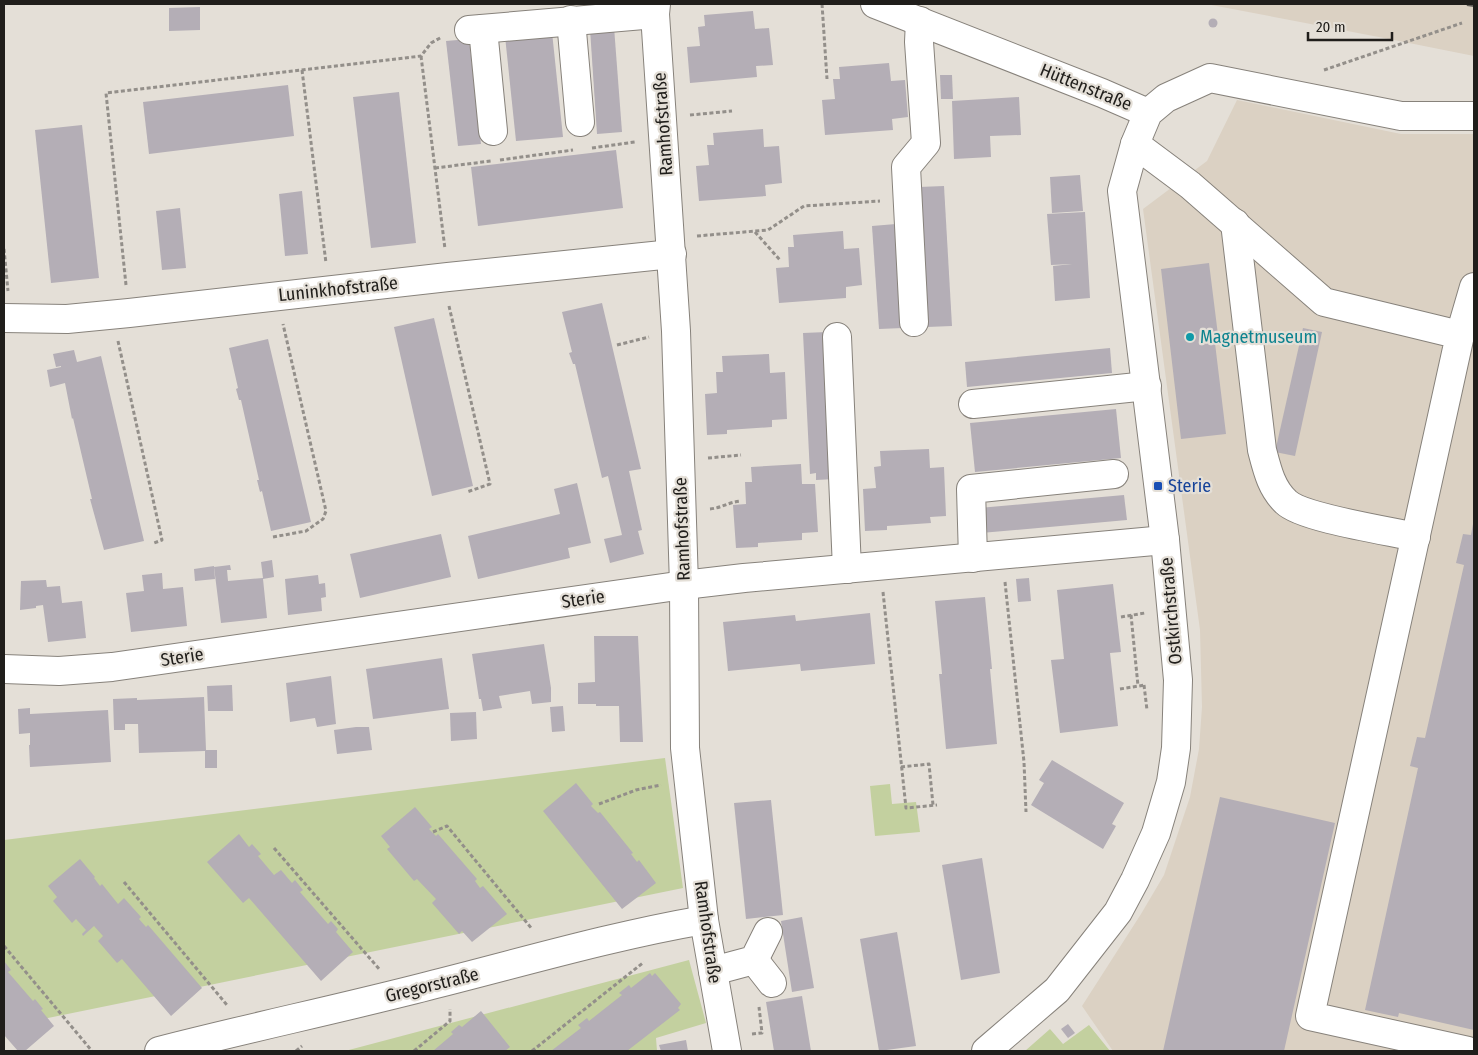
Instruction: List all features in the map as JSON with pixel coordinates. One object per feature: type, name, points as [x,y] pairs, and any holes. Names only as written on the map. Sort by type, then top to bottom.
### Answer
[{"type":"street","name":"Hüttenstraße","points":[[875,4],[1102,92],[1148,113],[1166,98],[1210,78],[1401,116],[1474,116]]},
{"type":"street","points":[[493,132],[476,29],[655,9]]},
{"type":"street","name":"Ramhofstraße","points":[[655,9],[662,128],[672,246],[684,585],[685,748],[704,920],[727,1051]]},
{"type":"street","points":[[570,20],[580,122]]},
{"type":"street","points":[[914,322],[906,167],[926,143],[919,42],[920,20]]},
{"type":"street","name":"Ostkirchstraße","points":[[986,1051],[1057,990],[1100,936],[1122,904],[1135,880],[1156,833],[1171,782],[1176,748],[1178,690],[1165,540],[1122,191],[1135,144],[1148,113]]},
{"type":"street","points":[[1135,144],[1190,185],[1324,302],[1460,334]]},
{"type":"street","points":[[1235,223],[1262,450],[1270,481],[1286,503],[1313,515],[1416,537]]},
{"type":"street","name":"Luninkhofstraße","points":[[7,318],[67,318],[120,314],[445,277],[672,246]]},
{"type":"street","points":[[1468,1051],[1310,1016],[1460,334],[1474,287]]},
{"type":"street","points":[[837,337],[847,569]]},
{"type":"street","points":[[973,404],[1147,386]]},
{"type":"street","points":[[974,558],[971,489],[1114,474]]},
{"type":"street","name":"Sterie","points":[[4,670],[59,671],[112,667],[744,578],[1165,540]]},
{"type":"street","name":"Gregorstraße","points":[[159,1051],[653,930],[704,920]]},
{"type":"street","points":[[713,971],[754,960],[768,932]]},
{"type":"street","points":[[754,960],[772,982]]},
{"type":"path","points":[[822,4],[827,79]]},
{"type":"path","points":[[1324,70],[1462,23]]},
{"type":"path","points":[[467,492],[490,484],[445,277],[435,168],[421,56],[431,43],[452,32],[476,29]]},
{"type":"path","points":[[154,543],[162,540],[120,314],[106,94],[421,56]]},
{"type":"path","points":[[302,70],[329,290]]},
{"type":"path","points":[[584,149],[732,111]]},
{"type":"path","points":[[435,168],[574,150]]},
{"type":"path","points":[[672,246],[768,230],[804,206],[907,200]]},
{"type":"path","points":[[755,231],[780,260]]},
{"type":"path","points":[[4,249],[7,318]]},
{"type":"path","points":[[273,537],[306,531],[323,519],[326,510],[277,296]]},
{"type":"path","points":[[1002,555],[1024,762],[1026,812]]},
{"type":"path","points":[[880,566],[901,767],[906,808],[935,805],[929,764],[901,767]]},
{"type":"path","points":[[1131,615],[1138,686]]},
{"type":"path","points":[[599,804],[636,790],[688,780]]},
{"type":"path","points":[[433,832],[447,826],[553,955]]},
{"type":"path","points":[[274,848],[400,993]]},
{"type":"path","points":[[124,882],[247,1028]]},
{"type":"path","points":[[532,1051],[651,956],[653,930]]},
{"type":"path","points":[[4,946],[92,1051]]},
{"type":"path","points":[[414,1051],[450,1021],[450,980]]},
{"type":"shaded area","points":[[1206,4],[1474,4],[1474,56],[1384,38]]},
{"type":"shaded area","points":[[1237,100],[1401,134],[1474,134],[1474,1051],[1113,1051],[1082,1006],[1164,875],[1190,797],[1199,749],[1202,707],[1200,630],[1143,209],[1207,161]]},
{"type":"green space","points":[[665,758],[683,888],[4,1027],[4,840]]},
{"type":"green space","points":[[890,784],[892,804],[916,802],[920,832],[875,836],[870,786]]},
{"type":"green space","points":[[689,960],[706,1023],[656,1038],[657,1051],[345,1051]]},
{"type":"green space","points":[[1089,1025],[1110,1051],[1025,1051],[1050,1029],[1063,1044]]},
{"type":"building","points":[[200,7],[200,30],[169,31],[169,8]]},
{"type":"building","points":[[753,11],[755,29],[769,28],[773,65],[756,66],[757,77],[690,83],[687,47],[700,46],[698,27],[705,26],[704,15]]},
{"type":"building","points":[[1213,19],[1217,23],[1213,27],[1209,23]]},
{"type":"building","points":[[614,27],[622,132],[597,134],[590,29]]},
{"type":"building","points":[[552,32],[563,137],[516,141],[505,36]]},
{"type":"building","points":[[469,39],[481,144],[458,146],[446,41]]},
{"type":"building","points":[[889,63],[891,81],[905,80],[908,117],[892,119],[893,130],[825,135],[822,100],[835,99],[833,79],[840,79],[839,67]]},
{"type":"building","points":[[940,75],[952,75],[953,99],[941,99]]},
{"type":"building","points":[[288,85],[294,136],[149,154],[143,102]]},
{"type":"building","points":[[399,92],[416,243],[371,248],[353,97]]},
{"type":"building","points":[[1019,97],[1021,135],[990,136],[991,157],[954,159],[952,101]]},
{"type":"building","points":[[82,125],[99,278],[51,283],[35,130]]},
{"type":"building","points":[[763,129],[764,147],[779,146],[782,183],[765,185],[766,196],[699,201],[696,166],[709,165],[707,145],[714,145],[713,133]]},
{"type":"building","points":[[616,150],[623,208],[478,226],[471,167]]},
{"type":"building","points":[[1080,175],[1083,211],[1052,213],[1050,177]]},
{"type":"building","points":[[944,186],[952,326],[927,327],[919,187]]},
{"type":"building","points":[[302,191],[308,254],[285,256],[279,194]]},
{"type":"building","points":[[180,208],[186,268],[162,270],[156,211]]},
{"type":"building","points":[[1085,212],[1090,298],[1055,301],[1053,266],[1072,264],[1051,265],[1047,214]]},
{"type":"building","points":[[896,224],[903,328],[879,329],[872,226]]},
{"type":"building","points":[[843,231],[844,249],[859,248],[862,285],[846,287],[846,298],[779,303],[776,268],[789,267],[788,247],[794,247],[793,235]]},
{"type":"building","points":[[1209,263],[1218,335],[1214,335],[1226,434],[1181,439],[1161,269]]},
{"type":"building","points":[[602,303],[641,469],[629,471],[642,530],[638,531],[644,554],[610,563],[604,539],[622,535],[608,476],[602,478],[575,364],[573,364],[569,353],[572,352],[562,312]]},
{"type":"building","points":[[434,318],[473,486],[432,496],[394,327]]},
{"type":"building","points":[[1303,328],[1322,332],[1295,456],[1275,452]]},
{"type":"building","points":[[827,332],[835,479],[816,480],[816,473],[810,474],[803,333]]},
{"type":"building","points":[[268,339],[311,522],[271,531],[262,491],[260,492],[257,480],[259,480],[241,400],[239,400],[236,389],[238,388],[229,348]]},
{"type":"building","points":[[1110,348],[1112,373],[967,387],[965,362]]},
{"type":"building","points":[[74,350],[77,362],[101,356],[144,541],[104,550],[90,499],[92,499],[65,383],[50,387],[47,370],[61,367],[56,367],[53,354]]},
{"type":"building","points":[[769,354],[770,373],[785,372],[787,419],[772,420],[772,427],[727,430],[727,434],[707,435],[705,394],[717,393],[716,372],[723,372],[722,356]]},
{"type":"building","points":[[1116,409],[1121,458],[975,472],[970,423]]},
{"type":"building","points":[[929,449],[930,468],[944,467],[946,516],[930,517],[931,523],[887,526],[887,530],[865,531],[863,489],[876,488],[874,467],[881,466],[880,451]]},
{"type":"building","points":[[801,464],[802,484],[815,484],[818,532],[802,533],[802,540],[758,543],[758,547],[736,548],[733,505],[746,504],[745,482],[752,482],[751,467]]},
{"type":"building","points":[[577,483],[591,543],[568,548],[570,558],[478,579],[468,536],[560,514],[554,489]]},
{"type":"building","points":[[1124,495],[1127,520],[981,533],[979,508]]},
{"type":"building","points":[[1473,524],[1474,1030],[1399,1013],[1398,1017],[1365,1010],[1418,768],[1410,766],[1417,737],[1425,738],[1464,565],[1456,563],[1463,534],[1471,535]]},
{"type":"building","points":[[441,534],[451,577],[360,598],[350,554]]},
{"type":"building","points":[[272,560],[274,577],[263,579],[267,618],[221,623],[214,567],[230,565],[231,570],[227,570],[228,581],[263,578],[261,562]]},
{"type":"building","points":[[214,566],[215,579],[195,581],[194,569]]},
{"type":"building","points":[[162,573],[163,589],[183,587],[187,626],[131,632],[126,593],[144,591],[142,575]]},
{"type":"building","points":[[318,575],[319,584],[325,583],[326,597],[321,598],[322,611],[288,615],[285,579]]},
{"type":"building","points":[[1029,578],[1031,601],[1018,602],[1016,579]]},
{"type":"building","points":[[46,580],[47,587],[60,586],[62,603],[82,601],[86,638],[48,642],[43,605],[20,610],[21,581]]},
{"type":"building","points":[[1113,584],[1121,652],[1110,653],[1118,726],[1060,733],[1051,660],[1064,659],[1057,590]]},
{"type":"building","points":[[985,597],[997,744],[946,749],[939,674],[942,674],[935,601]]},
{"type":"building","points":[[870,613],[875,664],[801,671],[800,664],[728,671],[723,622],[795,615],[796,621]]},
{"type":"building","points":[[594,636],[638,636],[643,742],[620,742],[619,706],[578,704],[578,683],[595,682]]},
{"type":"building","points":[[544,644],[551,688],[551,702],[532,704],[530,691],[499,696],[502,708],[483,711],[481,699],[479,699],[472,654]]},
{"type":"building","points":[[442,658],[449,709],[373,719],[366,669]]},
{"type":"building","points":[[331,676],[336,724],[317,727],[315,718],[290,722],[286,683]]},
{"type":"building","points":[[232,685],[233,711],[208,711],[207,686]]},
{"type":"building","points":[[204,697],[206,750],[217,750],[217,768],[205,768],[205,751],[139,753],[138,724],[125,724],[125,730],[114,730],[113,699],[137,698],[137,700]]},
{"type":"building","points":[[563,706],[565,731],[552,732],[550,707]]},
{"type":"building","points":[[30,708],[30,714],[108,710],[111,762],[30,767],[30,733],[19,734],[18,709]]},
{"type":"building","points":[[476,712],[477,739],[451,741],[450,713]]},
{"type":"building","points":[[369,727],[372,750],[337,754],[334,730]]},
{"type":"building","points":[[1052,760],[1124,803],[1112,824],[1116,826],[1103,849],[1031,805],[1044,783],[1039,780]]},
{"type":"building","points":[[576,783],[593,804],[591,806],[598,813],[600,812],[633,853],[631,854],[637,862],[639,860],[656,883],[622,909],[543,811]]},
{"type":"building","points":[[1220,797],[1335,823],[1284,1051],[1163,1051]]},
{"type":"building","points":[[771,800],[783,915],[746,919],[734,803]]},
{"type":"building","points":[[415,807],[432,827],[429,829],[436,836],[438,834],[477,879],[475,881],[480,888],[483,886],[507,914],[472,942],[462,931],[459,934],[432,903],[436,899],[417,879],[414,881],[387,849],[390,847],[381,836]]},
{"type":"building","points":[[239,834],[249,847],[252,844],[261,854],[258,856],[274,875],[281,870],[292,883],[295,880],[303,890],[300,892],[328,924],[331,921],[338,929],[336,932],[353,952],[321,981],[249,898],[243,903],[207,862]]},
{"type":"building","points":[[982,858],[1000,973],[961,980],[942,865]]},
{"type":"building","points":[[80,859],[100,886],[102,884],[118,904],[124,898],[141,917],[139,919],[146,927],[148,925],[202,988],[171,1016],[122,959],[117,963],[98,941],[103,936],[94,926],[83,936],[82,934],[86,930],[76,919],[72,923],[53,901],[57,897],[48,886]]},
{"type":"building","points":[[802,917],[814,988],[792,992],[781,921]]},
{"type":"building","points":[[897,932],[916,1046],[879,1051],[860,939]]},
{"type":"building","points":[[4,961],[11,970],[8,972],[33,1001],[35,999],[54,1026],[25,1051],[18,1051],[4,1035]]},
{"type":"building","points":[[650,973],[652,976],[655,973],[681,1004],[678,1008],[680,1010],[627,1051],[551,1051],[581,1028],[578,1025],[587,1018],[589,1021],[622,995],[619,993],[629,985],[631,988]]},
{"type":"building","points":[[802,996],[811,1051],[774,1051],[766,1002]]},
{"type":"building","points":[[481,1011],[510,1047],[505,1051],[433,1051],[453,1034],[451,1032],[459,1025],[462,1027]]},
{"type":"building","points":[[1068,1024],[1075,1033],[1068,1038],[1061,1029]]},
{"type":"building","points":[[686,1040],[688,1051],[661,1051],[659,1045]]},
{"type":"railway","points":[[1467,4],[1474,5]]},
{"type":"place","name":"Magnetmuseum","points":[[1190,337]]},
{"type":"place","name":"Sterie","points":[[1158,486]]}]
